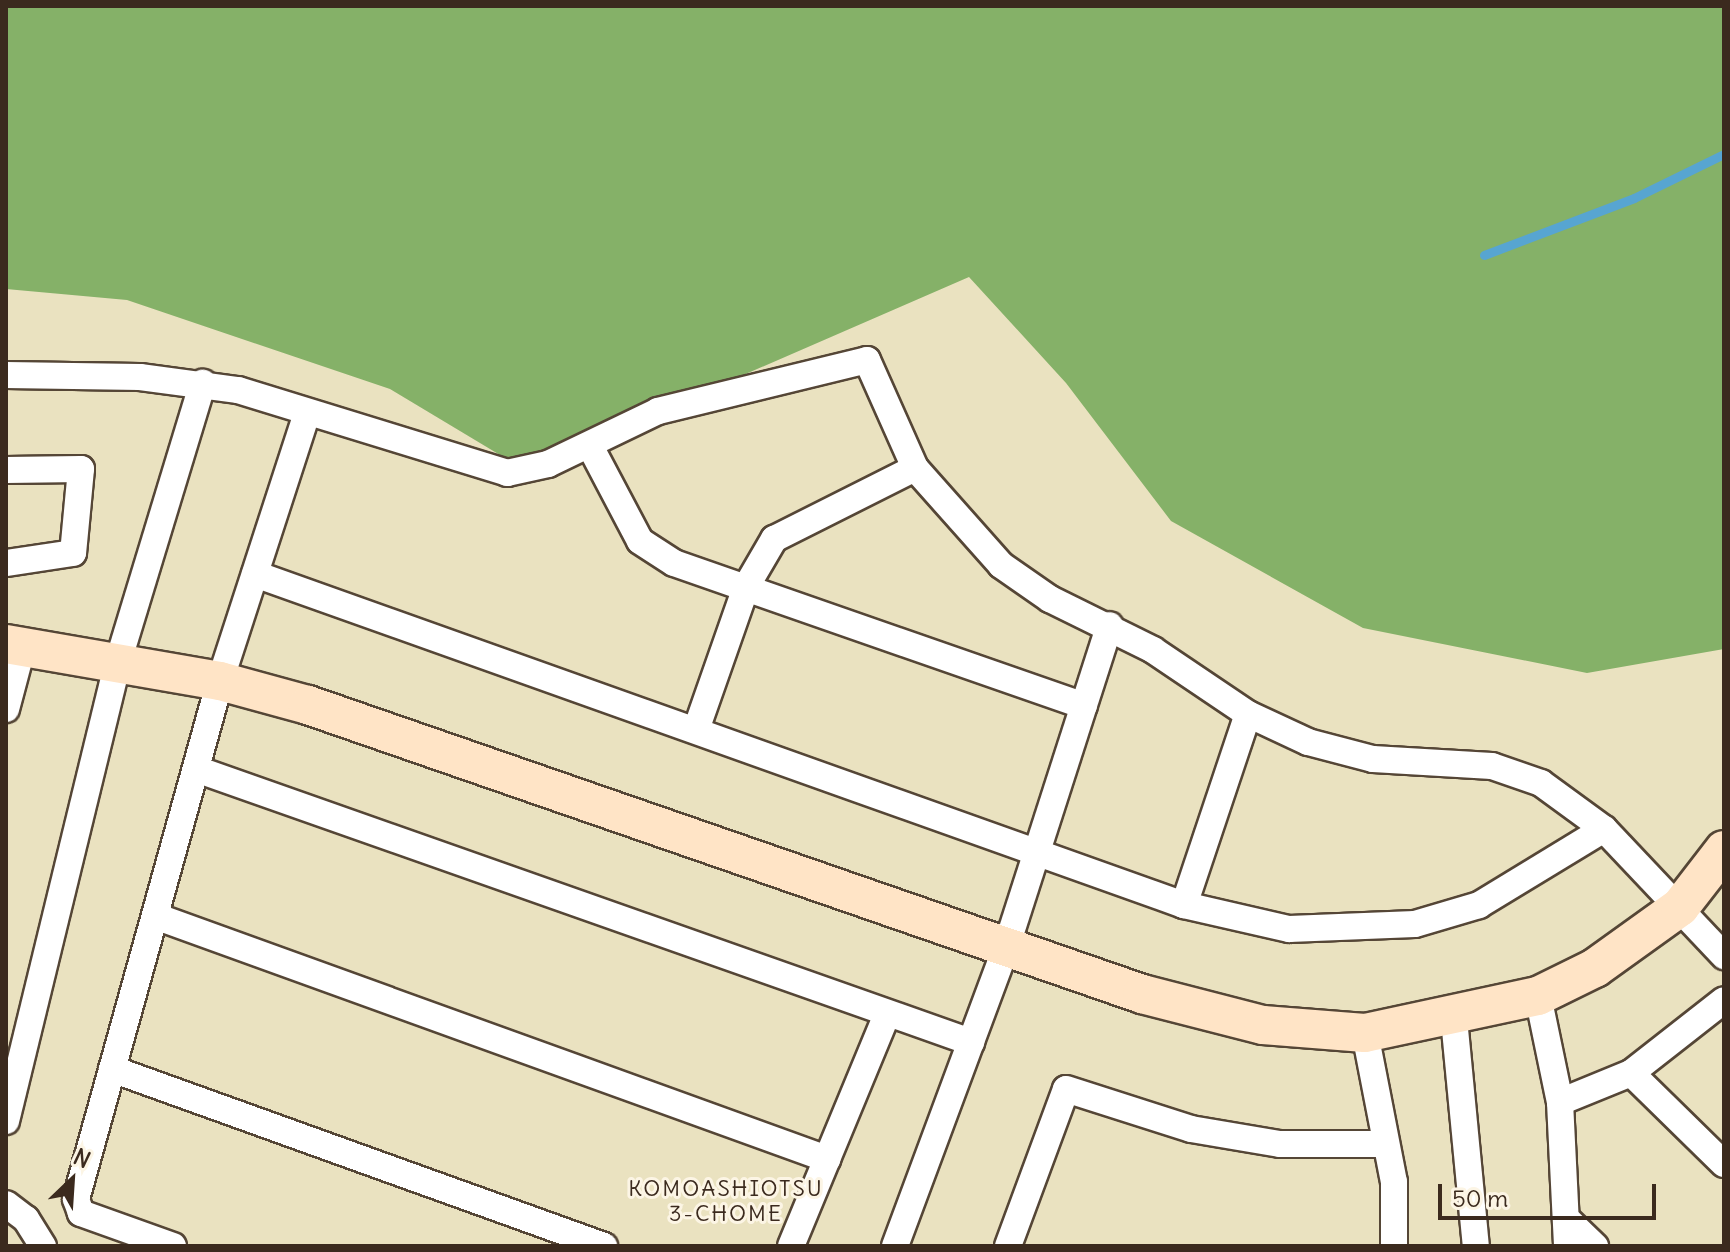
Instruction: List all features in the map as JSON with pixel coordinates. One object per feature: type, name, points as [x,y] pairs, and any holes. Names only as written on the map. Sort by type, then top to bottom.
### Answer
[{"type":"street","points":[[6,375],[203,383],[507,473],[590,446],[658,411],[867,360],[915,468],[1001,565],[1050,599],[1110,625],[1248,714],[1308,742],[1373,759],[1492,766],[1541,783],[1604,829],[1724,956]]},
{"type":"street","points":[[6,1121],[118,662],[203,383]]},
{"type":"street","points":[[173,1246],[81,1213],[76,1199],[220,681],[307,414]]},
{"type":"street","points":[[590,446],[640,541],[674,563],[1084,706]]},
{"type":"street","points":[[696,730],[746,587],[774,539],[915,468]]},
{"type":"street","points":[[6,470],[81,469],[73,553],[6,563]]},
{"type":"street","points":[[255,574],[1184,905],[1289,929],[1415,924],[1530,879],[1604,829]]},
{"type":"street","points":[[895,1246],[1006,948],[1110,625]]},
{"type":"street","points":[[6,709],[15,645],[220,681],[1006,948],[1263,1025],[1365,1033],[1454,1019],[1538,996],[1595,968],[1680,907],[1724,850]]},
{"type":"street","points":[[1184,905],[1248,714]]},
{"type":"street","points":[[196,769],[971,1042]]},
{"type":"street","points":[[155,916],[827,1159]]},
{"type":"street","points":[[1538,996],[1560,1102],[1569,1234],[1595,1246]]},
{"type":"street","points":[[1560,1102],[1631,1073],[1724,1000]]},
{"type":"street","points":[[791,1246],[887,1014]]},
{"type":"street","points":[[1454,1019],[1476,1246]]},
{"type":"street","points":[[1365,1033],[1382,1144],[1394,1182],[1394,1246]]},
{"type":"street","points":[[112,1069],[604,1246]]},
{"type":"street","points":[[1631,1073],[1724,1164]]},
{"type":"street","points":[[1008,1246],[1066,1089],[1221,1134],[1280,1144],[1382,1144]]},
{"type":"street","points":[[6,1204],[26,1219],[43,1246]]},
{"type":"green space","points":[[6,6],[1724,6],[1724,649],[1587,673],[1363,628],[1171,521],[1066,383],[969,277],[525,470],[390,389],[127,300],[6,289]]},
{"type":"waterway","points":[[1484,255],[1634,198],[1724,154]]},
{"type":"district","name":"KOMOASHIOTSU 3-CHOME","points":[[726,1200]]}]
